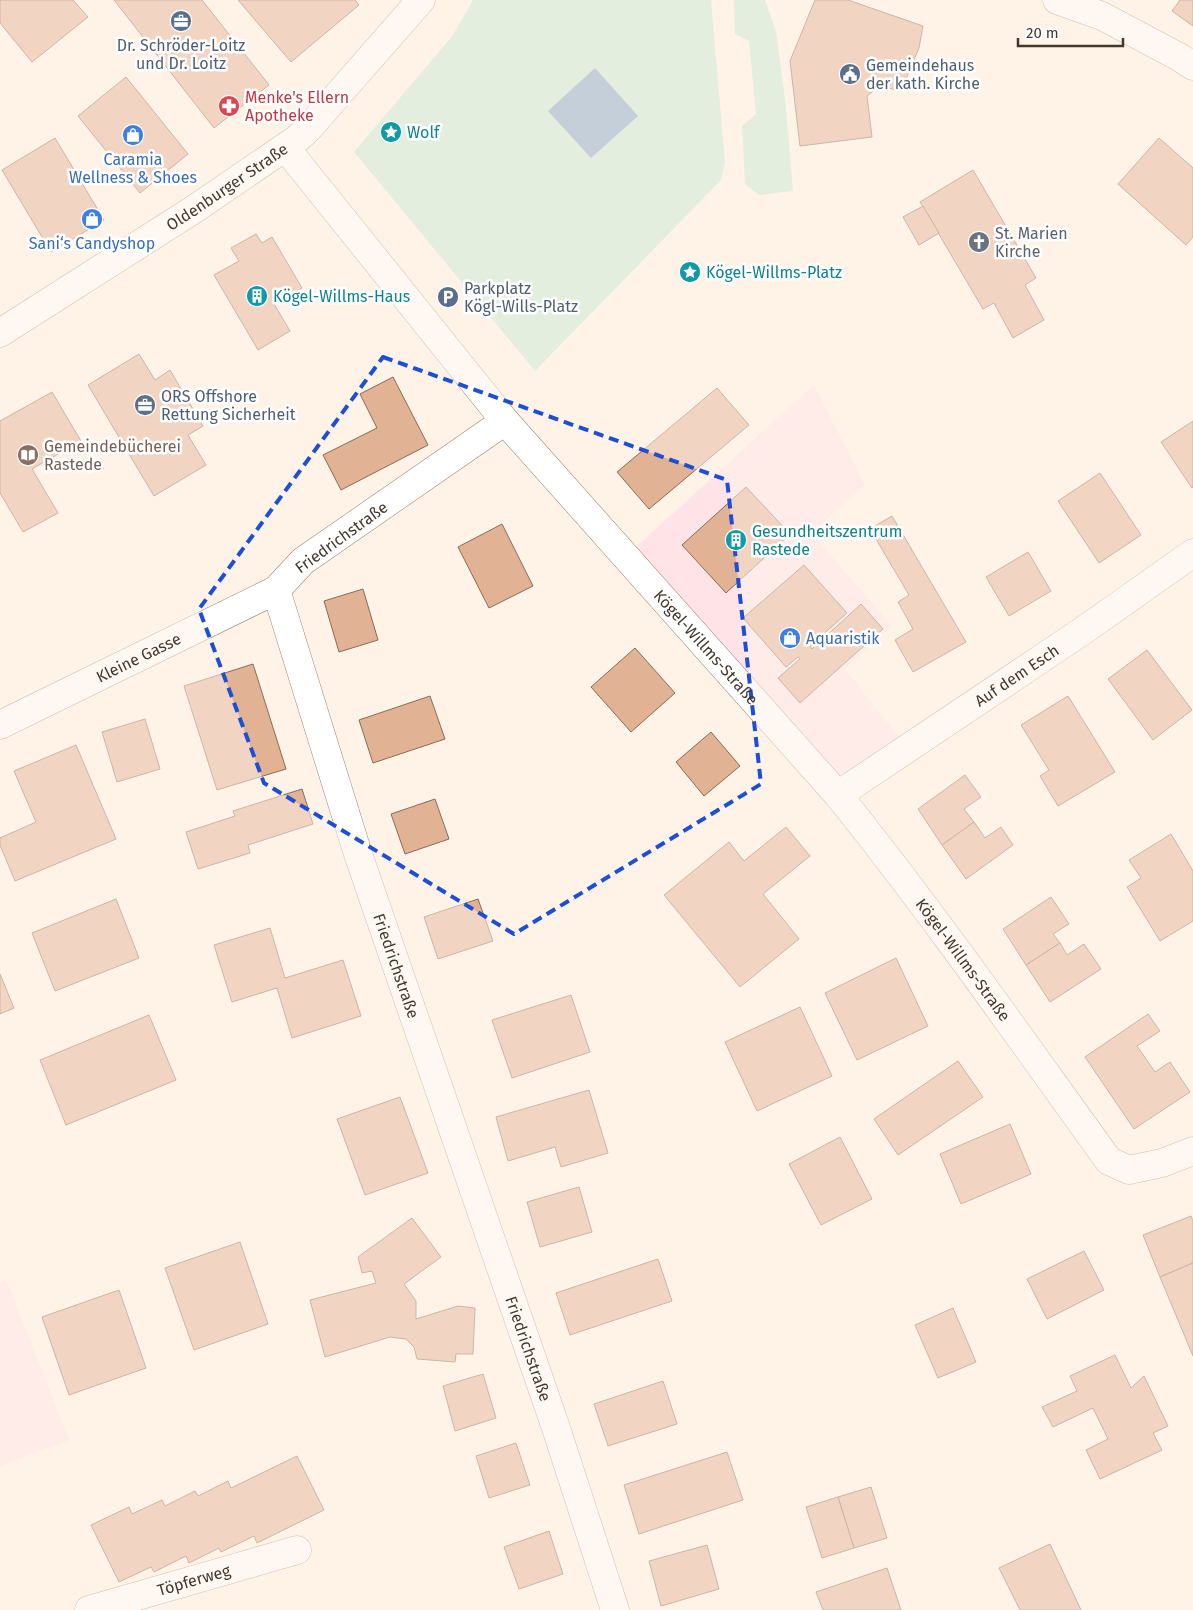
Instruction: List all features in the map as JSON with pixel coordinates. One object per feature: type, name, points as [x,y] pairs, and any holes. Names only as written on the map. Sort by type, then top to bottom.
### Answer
[{"type":"street","name":"Oldenburger Straße","points":[[0,333],[193,210],[308,129],[421,0]]},
{"type":"street","points":[[1057,0],[1102,16],[1193,66]]},
{"type":"street","name":"Kögel-Willms-Straße","points":[[285,147],[505,421],[838,795],[875,841],[992,999],[1109,1161],[1129,1170],[1162,1163],[1193,1151]]},
{"type":"street","name":"Friedrichstraße","points":[[505,421],[303,561],[276,590],[358,854],[556,1428],[615,1610]]},
{"type":"street","name":"Auf dem Esch","points":[[838,795],[1084,630],[1193,553]]},
{"type":"street","name":"Kleine Gasse","points":[[0,725],[276,590]]},
{"type":"street","name":"Töpferweg","points":[[89,1610],[297,1550]]},
{"type":"highlighted area","points":[[383,357],[727,480],[761,784],[514,934],[264,783],[199,609]]},
{"type":"shaded area","points":[[814,385],[865,485],[811,533],[892,626],[845,669],[908,749],[838,795],[625,557]]},
{"type":"shaded area","points":[[6,1279],[69,1440],[0,1466],[0,1282]]},
{"type":"green space","points":[[473,0],[711,0],[725,162],[721,180],[535,371],[354,152],[453,35]]},
{"type":"green space","points":[[734,0],[765,0],[776,32],[785,99],[793,191],[759,195],[745,184],[742,126],[756,114],[749,41],[735,34]]},
{"type":"water","points":[[595,68],[638,116],[591,158],[548,111]]},
{"type":"building","points":[[0,0],[73,0],[88,17],[32,62],[0,23]]},
{"type":"building","points":[[114,0],[202,0],[269,85],[214,128]]},
{"type":"building","points":[[238,0],[355,0],[359,5],[291,62]]},
{"type":"building","name":"Gemeindehaus der kath. Kirche","points":[[815,0],[848,0],[923,26],[919,48],[901,91],[880,86],[867,96],[872,137],[800,146],[790,61]]},
{"type":"building","points":[[1180,0],[1193,0],[1193,26],[1172,11]]},
{"type":"building","name":"Caramia Wellness & Shoes","points":[[126,77],[188,154],[140,193],[78,116]]},
{"type":"building","points":[[55,138],[104,220],[51,252],[2,170]]},
{"type":"building","points":[[1159,138],[1193,168],[1193,237],[1186,245],[1118,184]]},
{"type":"building","name":"St. Marien Kirche","points":[[973,170],[1036,278],[1025,285],[1044,320],[1013,338],[994,303],[983,309],[920,202]]},
{"type":"building","points":[[923,206],[939,233],[919,245],[903,217]]},
{"type":"building","name":"Kögel-Willms-Haus","points":[[256,234],[262,243],[272,237],[302,288],[274,304],[290,331],[258,350],[214,275],[239,261],[231,248]]},
{"type":"building","name":"ORS Offshore Rettung Sicherheit","points":[[139,354],[155,380],[170,370],[203,426],[188,435],[206,465],[154,496],[88,385]]},
{"type":"building","points":[[393,377],[428,445],[341,490],[323,455],[377,428],[360,394]]},
{"type":"building","points":[[717,388],[749,425],[649,509],[617,472]]},
{"type":"building","name":"Gemeindebücherei Rastede","points":[[52,392],[81,441],[32,469],[58,513],[23,532],[0,493],[0,421]]},
{"type":"building","points":[[1193,421],[1193,487],[1192,488],[1161,442]]},
{"type":"building","points":[[1100,473],[1141,535],[1099,563],[1058,501]]},
{"type":"building","name":"Gesundheitszentrum Rastede","points":[[746,487],[790,534],[726,593],[682,545]]},
{"type":"building","points":[[892,516],[966,642],[913,672],[895,640],[913,629],[898,602],[909,595],[870,529]]},
{"type":"building","points":[[502,524],[533,586],[489,608],[458,547]]},
{"type":"building","points":[[1028,552],[1051,591],[1009,616],[986,577]]},
{"type":"building","name":"Aquaristik","points":[[804,565],[847,613],[810,646],[812,649],[861,604],[883,629],[800,703],[778,678],[800,659],[798,657],[786,667],[743,618]]},
{"type":"building","points":[[363,589],[378,640],[339,652],[324,601]]},
{"type":"building","points":[[635,648],[675,693],[631,732],[591,687]]},
{"type":"building","points":[[1147,650],[1192,710],[1153,740],[1108,679]]},
{"type":"building","points":[[253,664],[286,769],[217,790],[184,686]]},
{"type":"building","points":[[430,696],[445,739],[373,763],[359,720]]},
{"type":"building","points":[[1068,696],[1115,772],[1058,806],[1040,776],[1049,770],[1021,725]]},
{"type":"building","points":[[145,719],[160,769],[117,782],[102,732]]},
{"type":"building","points":[[711,732],[740,766],[704,796],[676,762]]},
{"type":"building","points":[[76,745],[116,839],[15,881],[0,845],[0,838],[36,822],[14,771]]},
{"type":"building","points":[[965,775],[981,797],[964,809],[974,822],[942,845],[918,809]]},
{"type":"building","points":[[302,789],[313,824],[248,845],[250,853],[198,869],[186,832],[235,816],[233,811]]},
{"type":"building","points":[[435,799],[449,839],[405,854],[391,814]]},
{"type":"building","points":[[974,822],[985,838],[1001,827],[1013,845],[966,879],[942,845]]},
{"type":"building","points":[[786,827],[810,856],[763,894],[799,939],[740,987],[664,895],[729,842],[744,861]]},
{"type":"building","points":[[1171,834],[1193,871],[1193,921],[1160,941],[1127,887],[1141,878],[1129,860]]},
{"type":"building","points":[[1051,897],[1069,924],[1053,934],[1060,943],[1026,965],[1003,929]]},
{"type":"building","points":[[116,899],[139,958],[55,991],[32,933]]},
{"type":"building","points":[[478,899],[493,941],[438,959],[424,917]]},
{"type":"building","points":[[270,928],[285,978],[343,960],[361,1016],[292,1038],[277,988],[232,1002],[214,945]]},
{"type":"building","points":[[1060,943],[1067,955],[1084,944],[1101,969],[1050,1002],[1026,965]]},
{"type":"building","points":[[896,958],[928,1026],[857,1060],[825,993]]},
{"type":"building","points":[[0,974],[14,1008],[0,1014]]},
{"type":"building","points":[[571,995],[590,1052],[512,1078],[492,1020]]},
{"type":"building","points":[[800,1007],[832,1076],[757,1111],[725,1042]]},
{"type":"building","points":[[1148,1014],[1160,1031],[1137,1046],[1155,1072],[1170,1062],[1190,1092],[1134,1129],[1085,1057]]},
{"type":"building","points":[[149,1015],[176,1080],[66,1125],[40,1060]]},
{"type":"building","points":[[958,1061],[983,1097],[898,1155],[874,1119]]},
{"type":"building","points":[[589,1090],[608,1153],[561,1167],[555,1147],[508,1161],[496,1117]]},
{"type":"building","points":[[400,1097],[428,1173],[365,1195],[337,1119]]},
{"type":"building","points":[[1010,1124],[1031,1174],[961,1204],[940,1154]]},
{"type":"building","points":[[840,1137],[872,1199],[821,1225],[789,1164]]},
{"type":"building","points":[[579,1187],[592,1232],[540,1247],[527,1202]]},
{"type":"building","points":[[1191,1216],[1193,1221],[1193,1263],[1160,1277],[1143,1235]]},
{"type":"building","points":[[412,1218],[441,1257],[404,1284],[416,1301],[416,1319],[458,1306],[475,1308],[473,1354],[456,1354],[455,1362],[417,1359],[414,1347],[406,1339],[390,1337],[325,1357],[310,1300],[376,1283],[372,1271],[362,1273],[358,1257]]},
{"type":"building","points":[[240,1242],[268,1324],[194,1350],[165,1268]]},
{"type":"building","points":[[1084,1251],[1104,1290],[1047,1319],[1027,1279]]},
{"type":"building","points":[[658,1259],[672,1301],[570,1335],[556,1293]]},
{"type":"building","points":[[1193,1263],[1193,1356],[1160,1277]]},
{"type":"building","points":[[119,1290],[146,1368],[69,1395],[42,1317]]},
{"type":"building","points":[[953,1308],[976,1362],[938,1378],[915,1325]]},
{"type":"building","points":[[1115,1355],[1131,1388],[1144,1376],[1168,1426],[1153,1433],[1162,1450],[1100,1479],[1086,1450],[1108,1439],[1093,1408],[1053,1427],[1042,1407],[1077,1391],[1070,1376]]},
{"type":"building","points":[[483,1374],[496,1418],[455,1431],[443,1386]]},
{"type":"building","points":[[663,1381],[677,1424],[608,1446],[594,1404]]},
{"type":"building","points":[[516,1443],[530,1485],[489,1498],[476,1456]]},
{"type":"building","points":[[727,1452],[743,1500],[639,1534],[624,1485]]},
{"type":"building","points":[[297,1456],[324,1510],[257,1543],[254,1536],[221,1552],[219,1548],[189,1563],[186,1556],[154,1572],[151,1567],[119,1582],[91,1525],[129,1507],[132,1514],[162,1500],[165,1506],[195,1491],[198,1496],[228,1481],[231,1488]]},
{"type":"building","points":[[871,1487],[887,1538],[854,1548],[838,1497]]},
{"type":"building","points":[[838,1497],[854,1548],[822,1558],[806,1507]]},
{"type":"building","points":[[549,1531],[563,1574],[519,1589],[504,1547]]},
{"type":"building","points":[[1050,1544],[1081,1610],[1020,1610],[999,1568]]},
{"type":"building","points":[[707,1545],[719,1589],[661,1606],[649,1561]]},
{"type":"building","points":[[887,1568],[901,1610],[823,1610],[816,1592]]},
{"type":"place","name":"Dr. Schröder-Loitz und Dr. Loitz","points":[[181,21]]},
{"type":"place","name":"Gemeindehaus der kath. Kirche","points":[[850,74]]},
{"type":"place","name":"Menke's Ellern Apotheke","points":[[229,106]]},
{"type":"place","name":"Wolf","points":[[391,132]]},
{"type":"place","name":"Caramia Wellness & Shoes","points":[[133,135]]},
{"type":"place","name":"Sani‘s Candyshop","points":[[92,219]]},
{"type":"place","name":"St. Marien Kirche","points":[[979,242]]},
{"type":"place","name":"Kögel-Willms-Platz","points":[[690,272]]},
{"type":"place","name":"Kögel-Willms-Haus","points":[[257,296]]},
{"type":"place","name":"Parkplatz Kögl-Wills-Platz","points":[[448,297]]},
{"type":"place","name":"ORS Offshore Rettung Sicherheit","points":[[145,405]]},
{"type":"place","name":"Gemeindebücherei Rastede","points":[[28,455]]},
{"type":"place","name":"Gesundheitszentrum Rastede","points":[[736,540]]},
{"type":"place","name":"Aquaristik","points":[[790,638]]}]
